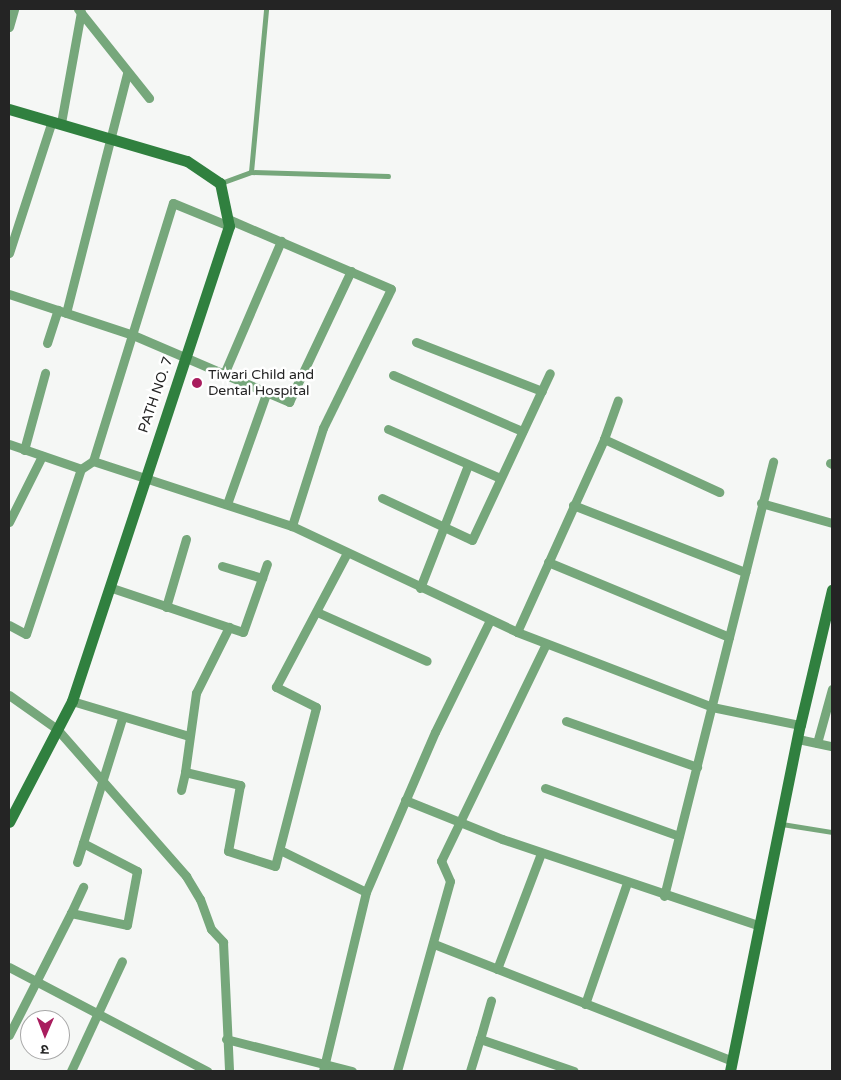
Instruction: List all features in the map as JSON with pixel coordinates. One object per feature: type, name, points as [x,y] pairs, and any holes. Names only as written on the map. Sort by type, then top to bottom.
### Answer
[{"type":"street","points":[[9,27],[14,9]]},
{"type":"street","points":[[80,10],[127,73],[149,98]]},
{"type":"street","points":[[9,253],[56,122],[80,10]]},
{"type":"street","points":[[47,343],[62,312],[114,137],[127,73]]},
{"type":"street","points":[[9,109],[114,137],[187,161],[220,183],[229,223]]},
{"type":"street","points":[[9,625],[26,634],[81,469],[94,461],[174,203],[281,241],[391,289],[322,428],[292,526]]},
{"type":"street","name":"PATH NO. 7","points":[[9,822],[72,701],[112,588],[142,480],[229,223]]},
{"type":"street","points":[[224,374],[281,241]]},
{"type":"street","points":[[9,294],[133,335],[184,360],[224,374],[289,402],[351,271]]},
{"type":"street","points":[[416,342],[542,391]]},
{"type":"street","points":[[24,450],[46,373]]},
{"type":"street","points":[[382,498],[472,540],[550,373]]},
{"type":"street","points":[[393,375],[522,430]]},
{"type":"street","points":[[227,504],[267,392]]},
{"type":"street","points":[[517,632],[604,439],[618,400]]},
{"type":"street","points":[[388,429],[500,478]]},
{"type":"street","points":[[604,439],[718,492]]},
{"type":"street","points":[[9,444],[81,469]]},
{"type":"street","points":[[9,522],[42,456]]},
{"type":"street","points":[[94,461],[142,480],[227,504],[292,526],[420,588],[517,632],[712,707],[800,725]]},
{"type":"street","points":[[664,896],[772,461]]},
{"type":"street","points":[[420,588],[468,465]]},
{"type":"street","points":[[761,503],[832,523]]},
{"type":"street","points":[[573,505],[745,572]]},
{"type":"street","points":[[166,607],[186,539]]},
{"type":"street","points":[[185,772],[240,785],[228,851],[275,866],[282,852],[316,707],[276,687],[347,553]]},
{"type":"street","points":[[548,562],[729,637]]},
{"type":"street","points":[[112,588],[243,632],[267,564]]},
{"type":"street","points":[[222,566],[262,578]]},
{"type":"street","points":[[434,944],[585,1004],[731,1066],[758,925],[781,824],[800,725],[832,590]]},
{"type":"street","points":[[317,612],[427,661]]},
{"type":"street","points":[[324,1068],[366,892],[405,800],[490,620]]},
{"type":"street","points":[[181,790],[196,693],[229,627]]},
{"type":"street","points":[[397,1071],[434,944],[450,881],[441,861],[546,644]]},
{"type":"street","points":[[818,743],[832,689]]},
{"type":"street","points":[[9,697],[56,729],[186,876],[211,929],[223,942],[226,1039],[229,1071]]},
{"type":"street","points":[[72,701],[122,718],[189,736]]},
{"type":"street","points":[[77,862],[101,780],[122,718]]},
{"type":"street","points":[[566,721],[697,767]]},
{"type":"street","points":[[798,739],[832,746]]},
{"type":"street","points":[[545,788],[679,836]]},
{"type":"street","points":[[405,800],[541,853],[664,896],[758,925]]},
{"type":"street","points":[[71,913],[126,927],[138,873],[84,843]]},
{"type":"street","points":[[282,852],[366,892]]},
{"type":"street","points":[[497,969],[541,853]]},
{"type":"street","points":[[585,1004],[627,883]]},
{"type":"street","points":[[9,1035],[83,887]]},
{"type":"street","points":[[71,1071],[122,961]]},
{"type":"street","points":[[9,967],[207,1071]]},
{"type":"street","points":[[470,1071],[491,1001]]},
{"type":"street","points":[[226,1039],[324,1068],[352,1071]]},
{"type":"street","points":[[480,1039],[574,1071]]},
{"type":"lane","points":[[251,172],[266,9]]},
{"type":"lane","points":[[220,183],[251,172],[388,176]]},
{"type":"lane","points":[[781,824],[832,832]]},
{"type":"place","name":"Tiwari Child and Dental Hospital","points":[[197,383]]}]
